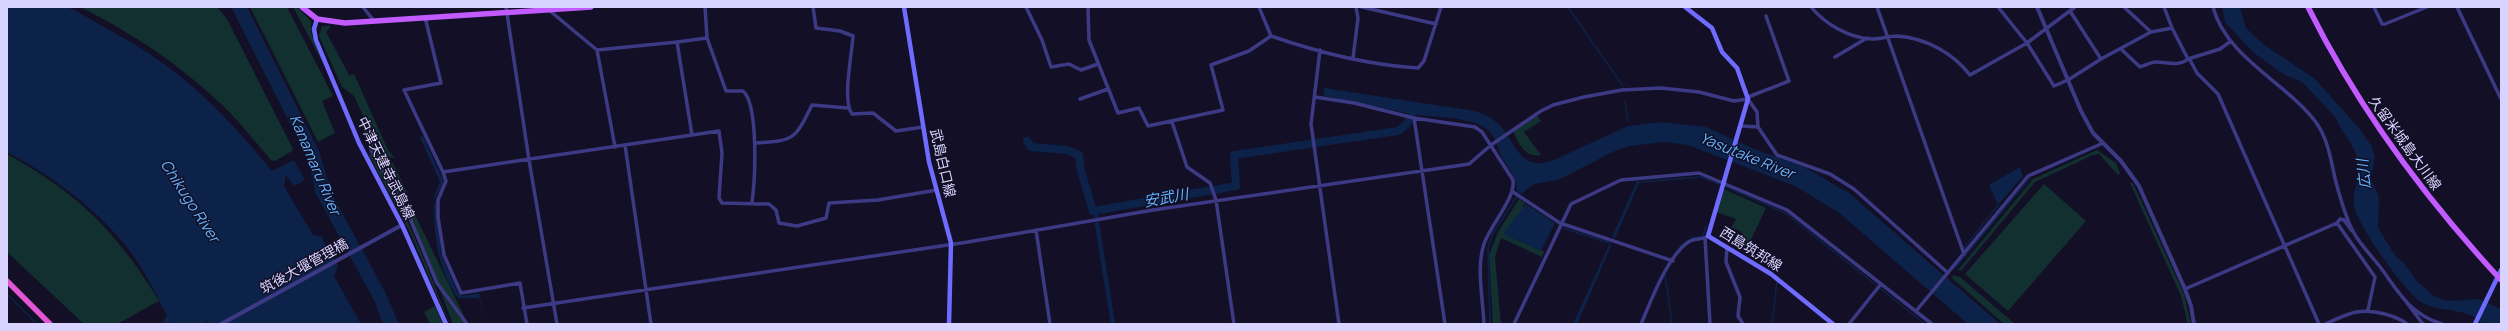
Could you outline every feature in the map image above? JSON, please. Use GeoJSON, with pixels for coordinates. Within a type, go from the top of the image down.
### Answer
{"type":"FeatureCollection","features":[{"type":"Feature","properties":{"kind":"highway"},"geometry":{"type":"LineString","coordinates":[[7,281],[50,324]]}},
{"type":"Feature","properties":{"kind":"main road"},"geometry":{"type":"LineString","coordinates":[[302,7],[317,19],[345,23],[507,10],[550,11],[591,7]]}},
{"type":"Feature","properties":{"kind":"main road","name":"武島白口線"},"geometry":{"type":"LineString","coordinates":[[904,7],[929,162],[951,243],[949,324]]}},
{"type":"Feature","properties":{"kind":"main road"},"geometry":{"type":"LineString","coordinates":[[1685,7],[1712,28],[1722,52],[1737,68],[1748,98]]}},
{"type":"Feature","properties":{"kind":"main road","name":"久留米城島大川線"},"geometry":{"type":"LineString","coordinates":[[2308,7],[2325,42],[2370,118],[2452,227],[2499,278]]}},
{"type":"Feature","properties":{"kind":"main road","name":"中津天建寺武島線"},"geometry":{"type":"LineString","coordinates":[[317,19],[314,29],[316,40],[359,143],[446,324]]}},
{"type":"Feature","properties":{"kind":"main road","name":"西島筑邦線"},"geometry":{"type":"LineString","coordinates":[[1748,98],[1742,126],[1722,182],[1706,237],[1727,247],[1771,274],[1833,324]]}},
{"type":"Feature","properties":{"kind":"main road"},"geometry":{"type":"LineString","coordinates":[[2475,324],[2494,283],[2499,278],[2501,270]]}},
{"type":"Feature","properties":{"kind":"street"},"geometry":{"type":"LineString","coordinates":[[363,7],[374,21]]}},
{"type":"Feature","properties":{"kind":"street"},"geometry":{"type":"LineString","coordinates":[[705,7],[707,38],[726,91],[743,91],[751,104],[756,161],[752,202]]}},
{"type":"Feature","properties":{"kind":"street"},"geometry":{"type":"LineString","coordinates":[[813,7],[816,28],[840,31],[853,36],[848,82],[848,108],[852,114],[872,113],[896,131],[923,127]]}},
{"type":"Feature","properties":{"kind":"street"},"geometry":{"type":"LineString","coordinates":[[1026,7],[1042,40],[1051,67],[1069,64],[1081,70],[1098,64]]}},
{"type":"Feature","properties":{"kind":"street"},"geometry":{"type":"LineString","coordinates":[[1088,7],[1089,40],[1118,113],[1139,108],[1148,126],[1223,110],[1211,65],[1248,51],[1271,36],[1353,58],[1418,68],[1424,61],[1441,7]]}},
{"type":"Feature","properties":{"kind":"street"},"geometry":{"type":"LineString","coordinates":[[1259,7],[1271,36]]}},
{"type":"Feature","properties":{"kind":"street"},"geometry":{"type":"LineString","coordinates":[[1353,58],[1358,18],[1356,7]]}},
{"type":"Feature","properties":{"kind":"street"},"geometry":{"type":"LineString","coordinates":[[1362,7],[1436,24]]}},
{"type":"Feature","properties":{"kind":"street"},"geometry":{"type":"LineString","coordinates":[[1811,7],[1822,20],[1836,28],[1866,38],[1897,36],[1938,47],[1960,62],[1970,75],[2026,43],[2046,30],[2075,7]]}},
{"type":"Feature","properties":{"kind":"street"},"geometry":{"type":"LineString","coordinates":[[1877,7],[1964,254]]}},
{"type":"Feature","properties":{"kind":"street"},"geometry":{"type":"LineString","coordinates":[[1998,7],[2026,43],[2054,86],[2068,80],[2101,59],[2151,32],[2172,28]]}},
{"type":"Feature","properties":{"kind":"street"},"geometry":{"type":"LineString","coordinates":[[2037,7],[2081,111],[2101,144],[2121,161],[2138,186],[2185,290],[2191,306],[2194,324]]}},
{"type":"Feature","properties":{"kind":"street"},"geometry":{"type":"LineString","coordinates":[[2124,7],[2151,32]]}},
{"type":"Feature","properties":{"kind":"street"},"geometry":{"type":"LineString","coordinates":[[2164,7],[2172,28],[2197,73],[2218,94],[2319,324]]}},
{"type":"Feature","properties":{"kind":"street"},"geometry":{"type":"LineString","coordinates":[[2213,7],[2220,25],[2231,41],[2297,102],[2321,132],[2329,151],[2338,192],[2354,233]]}},
{"type":"Feature","properties":{"kind":"street"},"geometry":{"type":"LineString","coordinates":[[2374,7],[2382,24],[2385,24],[2427,7]]}},
{"type":"Feature","properties":{"kind":"street"},"geometry":{"type":"LineString","coordinates":[[2457,7],[2501,99]]}},
{"type":"Feature","properties":{"kind":"street"},"geometry":{"type":"LineString","coordinates":[[507,10],[529,160],[557,324]]}},
{"type":"Feature","properties":{"kind":"street"},"geometry":{"type":"LineString","coordinates":[[550,11],[597,50],[615,147]]}},
{"type":"Feature","properties":{"kind":"street"},"geometry":{"type":"LineString","coordinates":[[2070,11],[2101,59]]}},
{"type":"Feature","properties":{"kind":"street"},"geometry":{"type":"LineString","coordinates":[[524,308],[1036,230],[1215,199],[1421,172],[1469,164],[1492,144],[1552,105],[1622,90],[1672,88],[1734,101],[1748,98],[1790,81],[1766,16]]}},
{"type":"Feature","properties":{"kind":"street"},"geometry":{"type":"LineString","coordinates":[[424,17],[441,83],[404,90],[446,181],[438,200],[444,255],[461,293],[520,283],[527,324]]}},
{"type":"Feature","properties":{"kind":"street"},"geometry":{"type":"LineString","coordinates":[[597,50],[707,38]]}},
{"type":"Feature","properties":{"kind":"street"},"geometry":{"type":"LineString","coordinates":[[1835,57],[1866,38]]}},
{"type":"Feature","properties":{"kind":"street"},"geometry":{"type":"LineString","coordinates":[[2121,48],[2140,67],[2156,62],[2166,65],[2185,62],[2189,59],[2220,49],[2231,41]]}},
{"type":"Feature","properties":{"kind":"street"},"geometry":{"type":"LineString","coordinates":[[676,42],[692,135]]}},
{"type":"Feature","properties":{"kind":"street"},"geometry":{"type":"LineString","coordinates":[[1320,50],[1311,124],[1339,324]]}},
{"type":"Feature","properties":{"kind":"street"},"geometry":{"type":"LineString","coordinates":[[1080,99],[1108,89]]}},
{"type":"Feature","properties":{"kind":"street"},"geometry":{"type":"LineString","coordinates":[[1315,97],[1354,103],[1414,118],[1475,127],[1482,132],[1492,144],[1513,180],[1513,192],[1492,225],[1484,243],[1481,256],[1484,324]]}},
{"type":"Feature","properties":{"kind":"street"},"geometry":{"type":"LineString","coordinates":[[1748,98],[1757,112],[1758,127],[1777,154],[1830,174],[1854,189],[1947,274]]}},
{"type":"Feature","properties":{"kind":"street"},"geometry":{"type":"LineString","coordinates":[[755,143],[793,137],[799,132],[812,105],[848,108]]}},
{"type":"Feature","properties":{"kind":"street"},"geometry":{"type":"LineString","coordinates":[[1414,118],[1445,324]]}},
{"type":"Feature","properties":{"kind":"street"},"geometry":{"type":"LineString","coordinates":[[1172,122],[1187,167],[1210,183],[1215,199],[1234,324]]}},
{"type":"Feature","properties":{"kind":"street"},"geometry":{"type":"LineString","coordinates":[[1742,126],[1758,127]]}},
{"type":"Feature","properties":{"kind":"street"},"geometry":{"type":"LineString","coordinates":[[443,172],[719,131],[722,153],[719,198],[722,203],[752,202],[769,204],[776,210],[779,223],[797,226],[826,218],[829,202],[878,200],[937,190]]}},
{"type":"Feature","properties":{"kind":"street"},"geometry":{"type":"LineString","coordinates":[[1916,311],[2028,176],[2101,144]]}},
{"type":"Feature","properties":{"kind":"street"},"geometry":{"type":"LineString","coordinates":[[625,145],[652,324]]}},
{"type":"Feature","properties":{"kind":"street"},"geometry":{"type":"LineString","coordinates":[[371,150],[409,216],[437,283],[466,324]]}},
{"type":"Feature","properties":{"kind":"street"},"geometry":{"type":"LineString","coordinates":[[1514,324],[1560,223],[1571,204],[1621,180],[1699,173],[1787,210],[1932,324]]}},
{"type":"Feature","properties":{"kind":"street"},"geometry":{"type":"LineString","coordinates":[[1513,192],[1560,223],[1673,261]]}},
{"type":"Feature","properties":{"kind":"street"},"geometry":{"type":"LineString","coordinates":[[2185,290],[2337,223],[2340,219],[2344,220],[2407,303],[2412,313],[2423,324]]}},
{"type":"Feature","properties":{"kind":"street"},"geometry":{"type":"LineString","coordinates":[[2337,223],[2375,277],[2368,310]]}},
{"type":"Feature","properties":{"kind":"street","name":"筑後大堰管理橋"},"geometry":{"type":"LineString","coordinates":[[221,324],[400,226]]}},
{"type":"Feature","properties":{"kind":"street"},"geometry":{"type":"LineString","coordinates":[[1036,230],[1050,324]]}},
{"type":"Feature","properties":{"kind":"street"},"geometry":{"type":"LineString","coordinates":[[1641,324],[1662,275],[1691,241],[1706,237],[1710,324]]}},
{"type":"Feature","properties":{"kind":"street"},"geometry":{"type":"LineString","coordinates":[[1727,247],[1726,262],[1740,297],[1738,316],[1743,324]]}},
{"type":"Feature","properties":{"kind":"street"},"geometry":{"type":"LineString","coordinates":[[1849,324],[1881,284]]}},
{"type":"Feature","properties":{"kind":"street"},"geometry":{"type":"LineString","coordinates":[[2407,303],[2424,318],[2442,324]]}},
{"type":"Feature","properties":{"kind":"street"},"geometry":{"type":"LineString","coordinates":[[2325,324],[2356,311],[2368,310],[2392,316],[2407,324]]}},
{"type":"Feature","properties":{"kind":"green space"},"geometry":{"type":"Polygon","coordinates":[[[80,7],[217,7],[227,19],[293,149],[292,151],[275,161],[271,160],[229,112],[190,76],[137,39],[80,7]]]}},
{"type":"Feature","properties":{"kind":"green space"},"geometry":{"type":"Polygon","coordinates":[[[250,7],[287,7],[333,96],[322,101],[335,133],[318,142],[250,7]]]}},
{"type":"Feature","properties":{"kind":"green space"},"geometry":{"type":"Polygon","coordinates":[[[293,7],[297,7],[311,21],[311,33],[325,67],[293,7]]]}},
{"type":"Feature","properties":{"kind":"green space"},"geometry":{"type":"Polygon","coordinates":[[[322,26],[331,26],[326,32],[349,75],[354,74],[388,150],[395,158],[389,157],[370,131],[354,96],[342,87],[319,36],[322,26]]]}},
{"type":"Feature","properties":{"kind":"green space"},"geometry":{"type":"Polygon","coordinates":[[[1537,115],[1541,121],[1524,132],[1541,155],[1535,156],[1523,149],[1513,131],[1537,115]]]}},
{"type":"Feature","properties":{"kind":"green space"},"geometry":{"type":"Polygon","coordinates":[[[359,118],[387,160],[393,163],[407,192],[405,194],[466,320],[439,284],[410,215],[370,146],[359,118]]]}},
{"type":"Feature","properties":{"kind":"green space"},"geometry":{"type":"Polygon","coordinates":[[[2097,150],[2116,163],[2120,173],[2118,175],[2099,154],[2093,155],[2035,182],[1961,271],[1958,270],[2033,179],[2097,150]]]}},
{"type":"Feature","properties":{"kind":"green space"},"geometry":{"type":"Polygon","coordinates":[[[7,154],[55,184],[94,216],[128,254],[159,301],[117,324],[84,324],[7,252],[7,154]]]}},
{"type":"Feature","properties":{"kind":"green space"},"geometry":{"type":"Polygon","coordinates":[[[371,154],[405,217],[432,279],[449,324],[410,232],[369,155],[371,154]]]}},
{"type":"Feature","properties":{"kind":"green space"},"geometry":{"type":"Polygon","coordinates":[[[2130,183],[2133,183],[2184,294],[2191,324],[2188,324],[2181,296],[2130,183]]]}},
{"type":"Feature","properties":{"kind":"green space"},"geometry":{"type":"Polygon","coordinates":[[[2044,184],[2086,221],[2008,311],[1965,274],[2044,184]]]}},
{"type":"Feature","properties":{"kind":"green space"},"geometry":{"type":"Polygon","coordinates":[[[1724,189],[1766,208],[1745,252],[1743,251],[1744,236],[1740,231],[1731,228],[1736,219],[1716,212],[1724,189]]]}},
{"type":"Feature","properties":{"kind":"green space"},"geometry":{"type":"Polygon","coordinates":[[[1519,199],[1526,204],[1523,205],[1541,251],[1544,250],[1542,257],[1501,238],[1495,257],[1501,324],[1493,324],[1489,255],[1498,232],[1519,199]]]}},
{"type":"Feature","properties":{"kind":"green space"},"geometry":{"type":"Polygon","coordinates":[[[1953,275],[1960,277],[2015,324],[2004,324],[1952,278],[1953,275]]]}},
{"type":"Feature","properties":{"kind":"green space"},"geometry":{"type":"Polygon","coordinates":[[[440,290],[465,324],[453,324],[440,290]]]}},
{"type":"Feature","properties":{"kind":"green space"},"geometry":{"type":"Polygon","coordinates":[[[435,306],[443,324],[430,324],[424,312],[435,306]]]}},
{"type":"Feature","properties":{"kind":"water","name":"Chikugo River"},"geometry":{"type":"Polygon","coordinates":[[[7,7],[67,7],[74,10],[148,53],[185,80],[224,117],[272,171],[294,160],[305,180],[294,186],[286,175],[284,186],[313,235],[321,236],[338,266],[334,276],[361,324],[208,324],[204,317],[206,324],[172,324],[170,320],[170,324],[162,324],[167,315],[151,284],[132,254],[106,223],[59,184],[42,172],[7,152],[7,7]]]}},
{"type":"Feature","properties":{"kind":"water","name":"Kanamaru River"},"geometry":{"type":"Polygon","coordinates":[[[231,7],[247,7],[319,151],[332,194],[385,292],[399,324],[383,324],[375,302],[316,194],[307,157],[231,7]]]}},
{"type":"Feature","properties":{"kind":"water","name":"広川"},"geometry":{"type":"Polygon","coordinates":[[[2222,7],[2240,7],[2246,28],[2263,44],[2315,79],[2358,127],[2372,147],[2375,158],[2371,178],[2379,198],[2378,228],[2396,257],[2404,263],[2417,281],[2434,296],[2448,301],[2479,299],[2501,309],[2501,324],[2483,324],[2477,318],[2461,312],[2428,306],[2413,295],[2404,285],[2382,257],[2357,215],[2354,206],[2354,195],[2359,167],[2358,161],[2354,149],[2336,118],[2302,82],[2283,74],[2254,53],[2225,22],[2222,7]]]}},
{"type":"Feature","properties":{"kind":"water","name":"Yasutake River"},"geometry":{"type":"Polygon","coordinates":[[[1324,88],[1475,111],[1494,120],[1503,129],[1522,156],[1528,161],[1535,163],[1544,163],[1554,160],[1628,126],[1662,122],[1706,127],[1754,149],[1804,167],[1849,193],[2000,324],[1968,324],[1838,212],[1795,186],[1688,145],[1664,142],[1630,146],[1617,150],[1558,180],[1534,184],[1521,194],[1517,192],[1517,187],[1511,171],[1501,155],[1492,135],[1485,128],[1477,124],[1457,119],[1414,115],[1324,96],[1324,88]]]}},
{"type":"Feature","properties":{"kind":"water"},"geometry":{"type":"Polygon","coordinates":[[[423,136],[444,182],[433,199],[440,182],[420,137],[423,136]]]}},
{"type":"Feature","properties":{"kind":"water"},"geometry":{"type":"Polygon","coordinates":[[[2020,167],[2023,176],[1998,205],[1989,185],[2020,167]]]}},
{"type":"Feature","properties":{"kind":"water"},"geometry":{"type":"Polygon","coordinates":[[[1637,181],[1640,181],[1615,238],[1612,237],[1637,181]]]}},
{"type":"Feature","properties":{"kind":"water"},"geometry":{"type":"Polygon","coordinates":[[[437,203],[441,254],[458,293],[462,296],[479,293],[485,324],[479,298],[458,298],[451,288],[446,276],[438,253],[436,241],[434,204],[437,203]]]}},
{"type":"Feature","properties":{"kind":"water"},"geometry":{"type":"Polygon","coordinates":[[[1526,204],[1555,223],[1541,251],[1505,235],[1504,232],[1526,204]]]}},
{"type":"Feature","properties":{"kind":"water"},"geometry":{"type":"Polygon","coordinates":[[[1610,243],[1612,244],[1577,324],[1573,324],[1610,243]]]}},
{"type":"Feature","properties":{"kind":"waterway"},"geometry":{"type":"LineString","coordinates":[[1568,7],[1623,86]]}},
{"type":"Feature","properties":{"kind":"waterway"},"geometry":{"type":"LineString","coordinates":[[1625,101],[1628,121]]}},
{"type":"Feature","properties":{"kind":"waterway","name":"安武川"},"geometry":{"type":"LineString","coordinates":[[1027,141],[1031,147],[1067,150],[1079,155],[1081,171],[1093,211],[1236,186],[1234,155],[1398,131],[1407,124],[1415,107],[1419,107]]}},
{"type":"Feature","properties":{"kind":"waterway"},"geometry":{"type":"LineString","coordinates":[[1640,182],[1701,177],[1719,184]]}},
{"type":"Feature","properties":{"kind":"waterway"},"geometry":{"type":"LineString","coordinates":[[1955,268],[2030,178]]}},
{"type":"Feature","properties":{"kind":"waterway"},"geometry":{"type":"LineString","coordinates":[[1726,187],[1785,213],[1876,285]]}},
{"type":"Feature","properties":{"kind":"waterway"},"geometry":{"type":"LineString","coordinates":[[1490,324],[1488,247],[1493,233],[1517,196]]}},
{"type":"Feature","properties":{"kind":"waterway"},"geometry":{"type":"LineString","coordinates":[[1964,248],[1998,205]]}},
{"type":"Feature","properties":{"kind":"waterway","name":"安武川"},"geometry":{"type":"LineString","coordinates":[[1095,211],[1096,217]]}},
{"type":"Feature","properties":{"kind":"waterway"},"geometry":{"type":"LineString","coordinates":[[1097,224],[1113,324]]}},
{"type":"Feature","properties":{"kind":"waterway"},"geometry":{"type":"LineString","coordinates":[[1691,238],[1703,236],[1706,226]]}},
{"type":"Feature","properties":{"kind":"waterway"},"geometry":{"type":"LineString","coordinates":[[1563,228],[1609,243]]}},
{"type":"Feature","properties":{"kind":"waterway"},"geometry":{"type":"LineString","coordinates":[[1680,247],[1688,240]]}},
{"type":"Feature","properties":{"kind":"waterway"},"geometry":{"type":"LineString","coordinates":[[1665,274],[1672,324]]}},
{"type":"Feature","properties":{"kind":"waterway"},"geometry":{"type":"LineString","coordinates":[[1772,324],[1777,281]]}},
{"type":"Feature","properties":{"kind":"waterway"},"geometry":{"type":"LineString","coordinates":[[1880,288],[1925,324]]}},
{"type":"Feature","properties":{"kind":"waterway"},"geometry":{"type":"LineString","coordinates":[[7,294],[37,324]]}}]}
